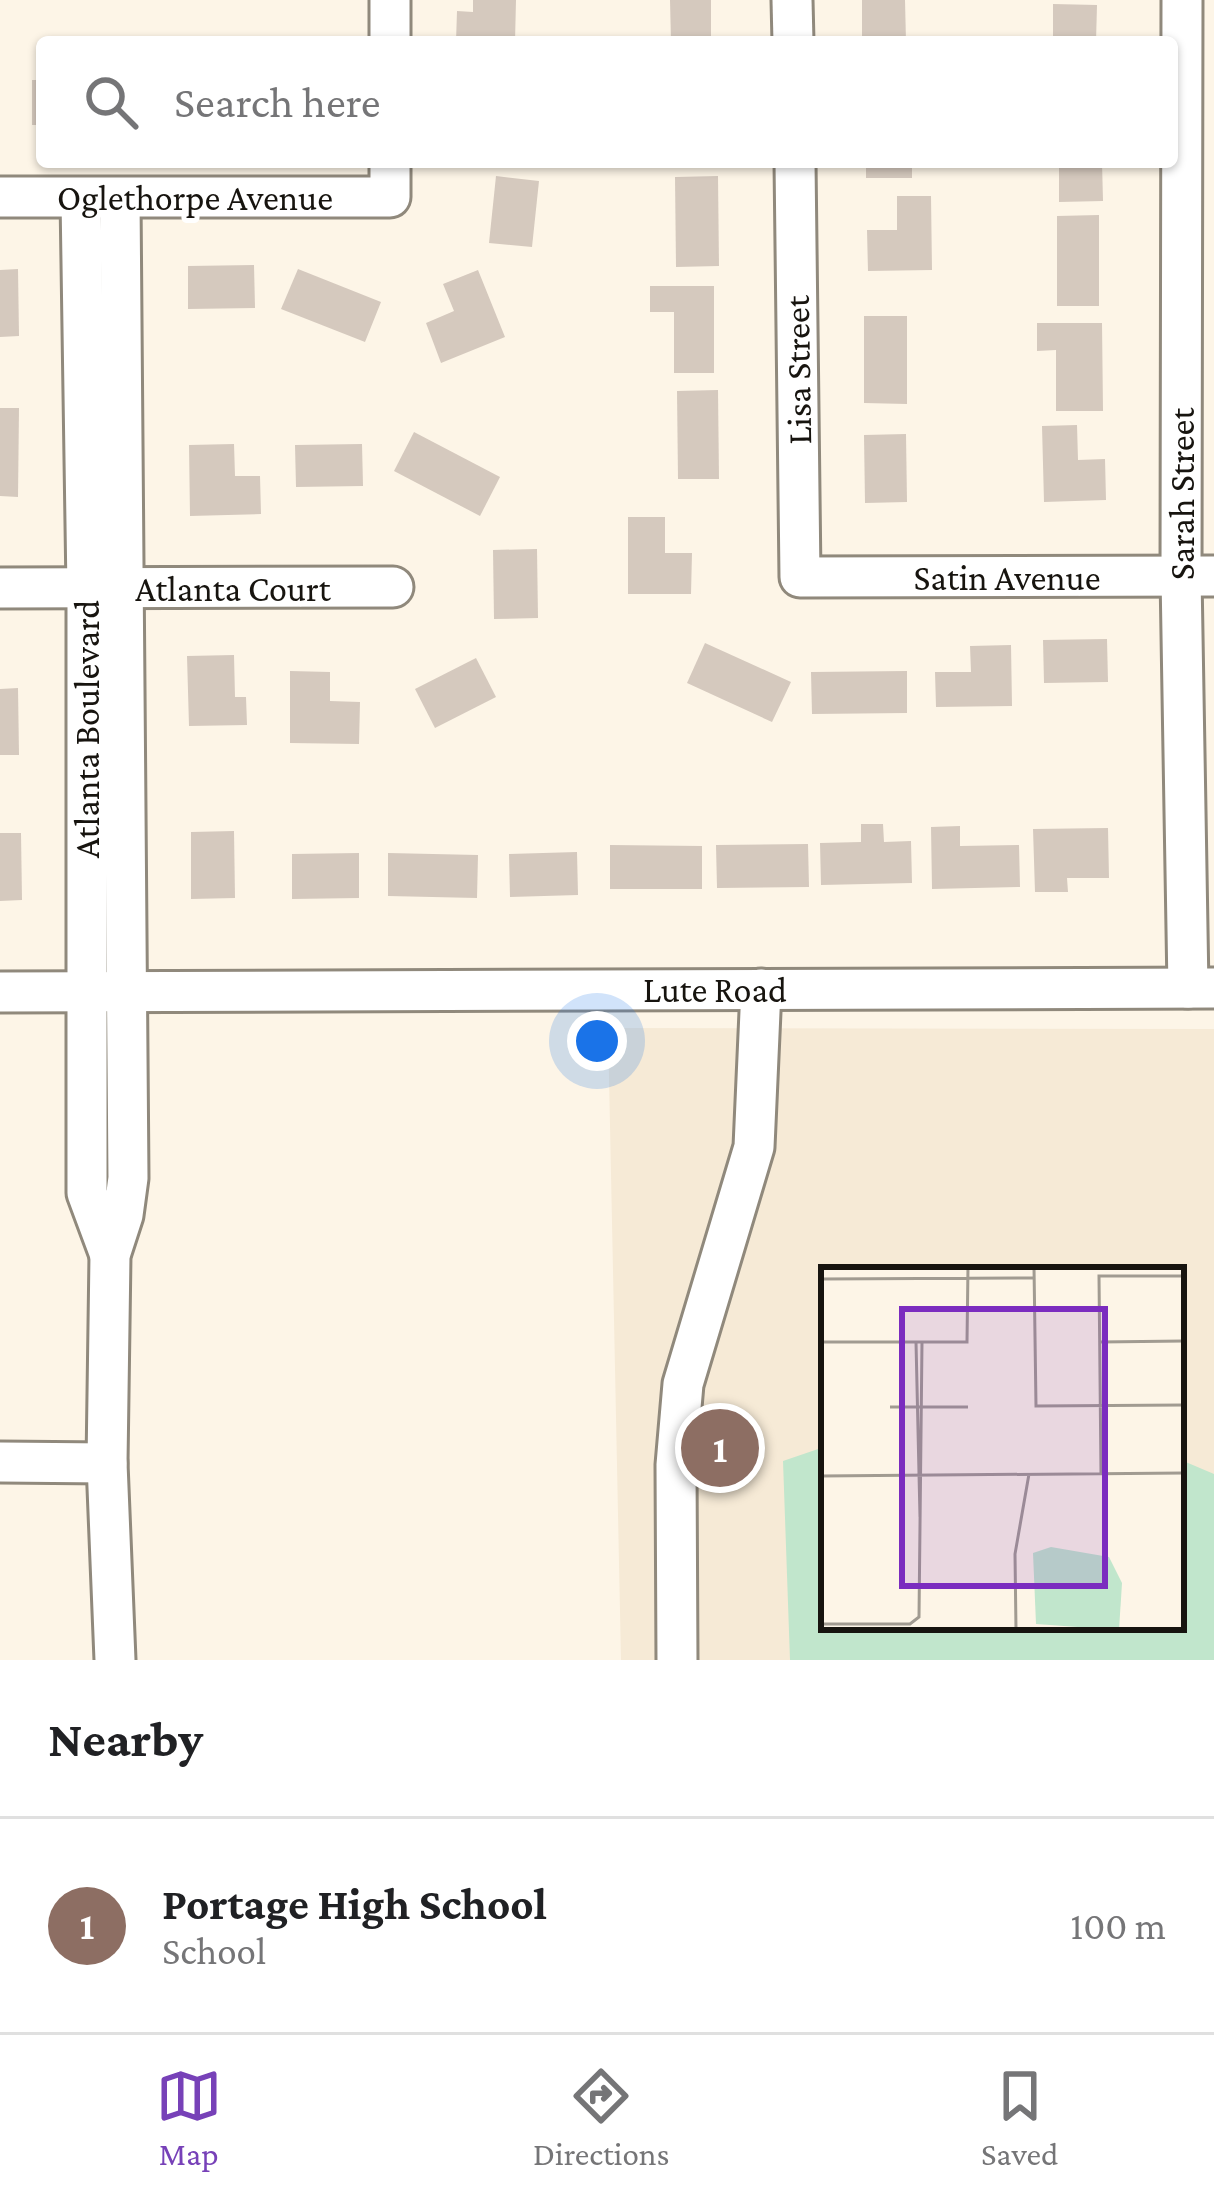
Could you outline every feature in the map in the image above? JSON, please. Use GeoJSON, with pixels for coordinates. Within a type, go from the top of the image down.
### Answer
{"type":"FeatureCollection","features":[{"type":"Feature","properties":{"kind":"street"},"geometry":{"type":"LineString","coordinates":[[390,36],[391,0]]}},
{"type":"Feature","properties":{"kind":"street"},"geometry":{"type":"LineString","coordinates":[[792,0],[793,36]]}},
{"type":"Feature","properties":{"kind":"street","name":"Sarah Street"},"geometry":{"type":"LineString","coordinates":[[1182,0],[1198,194],[1201,988]]}},
{"type":"Feature","properties":{"kind":"street","name":"Lisa Street"},"geometry":{"type":"LineString","coordinates":[[794,168],[800,578]]}},
{"type":"Feature","properties":{"kind":"street","name":"Oglethorpe Avenue"},"geometry":{"type":"LineString","coordinates":[[0,197],[120,198],[390,180]]}},
{"type":"Feature","properties":{"kind":"street","name":"Atlanta Boulevard"},"geometry":{"type":"LineString","coordinates":[[81,198],[127,991],[128,1178],[110,1256],[107,1462],[115,1660]]}},
{"type":"Feature","properties":{"kind":"street","name":"Atlanta Boulevard"},"geometry":{"type":"LineString","coordinates":[[110,1256],[87,1192],[85,991],[120,198]]}},
{"type":"Feature","properties":{"kind":"street","name":"Satin Avenue"},"geometry":{"type":"LineString","coordinates":[[800,578],[1197,577]]}},
{"type":"Feature","properties":{"kind":"street","name":"Atlanta Court"},"geometry":{"type":"LineString","coordinates":[[0,587],[393,587]]}},
{"type":"Feature","properties":{"kind":"street","name":"Lute Road"},"geometry":{"type":"LineString","coordinates":[[0,992],[1201,988]]}},
{"type":"Feature","properties":{"kind":"street"},"geometry":{"type":"LineString","coordinates":[[677,1660],[676,1465],[683,1384],[754,1147],[761,989]]}},
{"type":"Feature","properties":{"kind":"street"},"geometry":{"type":"LineString","coordinates":[[0,1462],[107,1462]]}},
{"type":"Feature","properties":{"kind":"shaded area"},"geometry":{"type":"Polygon","coordinates":[[[608,1028],[1214,1029],[1214,1660],[621,1660],[608,1028]]]}},
{"type":"Feature","properties":{"kind":"green space"},"geometry":{"type":"Polygon","coordinates":[[[821,1448],[821,1630],[1184,1630],[1184,1461],[1214,1474],[1214,1660],[790,1660],[783,1461],[821,1448]]]}},
{"type":"Feature","properties":{"kind":"building"},"geometry":{"type":"Polygon","coordinates":[[[473,0],[516,0],[515,36],[456,36],[457,11],[473,12],[473,0]]]}},
{"type":"Feature","properties":{"kind":"building"},"geometry":{"type":"Polygon","coordinates":[[[670,0],[711,0],[711,36],[671,36],[670,0]]]}},
{"type":"Feature","properties":{"kind":"building"},"geometry":{"type":"Polygon","coordinates":[[[862,0],[905,0],[906,36],[862,36],[862,0]]]}},
{"type":"Feature","properties":{"kind":"building"},"geometry":{"type":"Polygon","coordinates":[[[1053,4],[1097,5],[1096,36],[1053,36],[1053,4]]]}},
{"type":"Feature","properties":{"kind":"building"},"geometry":{"type":"Polygon","coordinates":[[[32,80],[36,80],[36,125],[32,125],[32,80]]]}},
{"type":"Feature","properties":{"kind":"building"},"geometry":{"type":"Polygon","coordinates":[[[866,168],[912,168],[912,178],[866,178],[866,168]]]}},
{"type":"Feature","properties":{"kind":"building"},"geometry":{"type":"Polygon","coordinates":[[[1059,168],[1102,168],[1103,201],[1059,202],[1059,168]]]}},
{"type":"Feature","properties":{"kind":"building"},"geometry":{"type":"Polygon","coordinates":[[[496,176],[539,181],[532,247],[489,243],[496,176]]]}},
{"type":"Feature","properties":{"kind":"building"},"geometry":{"type":"Polygon","coordinates":[[[718,176],[719,266],[676,267],[675,177],[718,176]]]}},
{"type":"Feature","properties":{"kind":"building"},"geometry":{"type":"Polygon","coordinates":[[[897,196],[931,196],[932,270],[868,271],[867,230],[897,230],[897,196]]]}},
{"type":"Feature","properties":{"kind":"building"},"geometry":{"type":"Polygon","coordinates":[[[1099,215],[1099,306],[1057,306],[1057,216],[1099,215]]]}},
{"type":"Feature","properties":{"kind":"building"},"geometry":{"type":"Polygon","coordinates":[[[254,265],[255,308],[188,309],[188,266],[254,265]]]}},
{"type":"Feature","properties":{"kind":"building"},"geometry":{"type":"Polygon","coordinates":[[[18,269],[19,336],[0,337],[0,270],[18,269]]]}},
{"type":"Feature","properties":{"kind":"building"},"geometry":{"type":"Polygon","coordinates":[[[298,269],[381,302],[365,342],[281,309],[298,269]]]}},
{"type":"Feature","properties":{"kind":"building"},"geometry":{"type":"Polygon","coordinates":[[[478,270],[505,337],[441,363],[426,323],[454,311],[443,284],[478,270]]]}},
{"type":"Feature","properties":{"kind":"building"},"geometry":{"type":"Polygon","coordinates":[[[650,286],[714,286],[714,373],[674,373],[674,312],[650,312],[650,286]]]}},
{"type":"Feature","properties":{"kind":"building"},"geometry":{"type":"Polygon","coordinates":[[[864,316],[907,316],[907,404],[864,403],[864,316]]]}},
{"type":"Feature","properties":{"kind":"building"},"geometry":{"type":"Polygon","coordinates":[[[1037,323],[1102,323],[1103,411],[1056,411],[1056,350],[1037,351],[1037,323]]]}},
{"type":"Feature","properties":{"kind":"building"},"geometry":{"type":"Polygon","coordinates":[[[718,390],[719,479],[678,479],[677,391],[718,390]]]}},
{"type":"Feature","properties":{"kind":"building"},"geometry":{"type":"Polygon","coordinates":[[[0,408],[19,408],[18,497],[0,496],[0,408]]]}},
{"type":"Feature","properties":{"kind":"building"},"geometry":{"type":"Polygon","coordinates":[[[1077,425],[1078,460],[1105,459],[1106,500],[1044,502],[1042,426],[1077,425]]]}},
{"type":"Feature","properties":{"kind":"building"},"geometry":{"type":"Polygon","coordinates":[[[414,432],[500,477],[480,516],[394,471],[414,432]]]}},
{"type":"Feature","properties":{"kind":"building"},"geometry":{"type":"Polygon","coordinates":[[[906,434],[907,502],[865,503],[864,435],[906,434]]]}},
{"type":"Feature","properties":{"kind":"building"},"geometry":{"type":"Polygon","coordinates":[[[234,444],[235,476],[260,476],[261,514],[190,516],[189,445],[234,444]]]}},
{"type":"Feature","properties":{"kind":"building"},"geometry":{"type":"Polygon","coordinates":[[[362,444],[363,486],[296,487],[295,445],[362,444]]]}},
{"type":"Feature","properties":{"kind":"building"},"geometry":{"type":"Polygon","coordinates":[[[628,517],[665,517],[665,553],[692,553],[691,594],[628,594],[628,517]]]}},
{"type":"Feature","properties":{"kind":"building"},"geometry":{"type":"Polygon","coordinates":[[[537,549],[538,618],[494,619],[493,550],[537,549]]]}},
{"type":"Feature","properties":{"kind":"building"},"geometry":{"type":"Polygon","coordinates":[[[1107,639],[1108,682],[1044,683],[1043,640],[1107,639]]]}},
{"type":"Feature","properties":{"kind":"building"},"geometry":{"type":"Polygon","coordinates":[[[705,643],[791,682],[772,722],[687,683],[705,643]]]}},
{"type":"Feature","properties":{"kind":"building"},"geometry":{"type":"Polygon","coordinates":[[[1011,645],[1012,706],[936,707],[935,672],[971,672],[970,646],[1011,645]]]}},
{"type":"Feature","properties":{"kind":"building"},"geometry":{"type":"Polygon","coordinates":[[[234,655],[235,697],[246,697],[247,725],[189,726],[187,656],[234,655]]]}},
{"type":"Feature","properties":{"kind":"building"},"geometry":{"type":"Polygon","coordinates":[[[476,658],[496,697],[435,728],[415,689],[476,658]]]}},
{"type":"Feature","properties":{"kind":"building"},"geometry":{"type":"Polygon","coordinates":[[[290,671],[330,672],[330,701],[360,702],[359,744],[290,743],[290,671]]]}},
{"type":"Feature","properties":{"kind":"building"},"geometry":{"type":"Polygon","coordinates":[[[907,671],[907,713],[812,714],[811,672],[907,671]]]}},
{"type":"Feature","properties":{"kind":"building"},"geometry":{"type":"Polygon","coordinates":[[[18,688],[19,755],[0,755],[0,689],[18,688]]]}},
{"type":"Feature","properties":{"kind":"building"},"geometry":{"type":"Polygon","coordinates":[[[861,824],[883,824],[884,842],[911,841],[912,883],[821,885],[820,843],[861,842],[861,824]]]}},
{"type":"Feature","properties":{"kind":"building"},"geometry":{"type":"Polygon","coordinates":[[[960,826],[960,846],[1019,845],[1020,887],[932,889],[931,827],[960,826]]]}},
{"type":"Feature","properties":{"kind":"building"},"geometry":{"type":"Polygon","coordinates":[[[1108,828],[1109,878],[1067,878],[1068,892],[1035,892],[1033,829],[1108,828]]]}},
{"type":"Feature","properties":{"kind":"building"},"geometry":{"type":"Polygon","coordinates":[[[234,831],[235,898],[191,899],[191,832],[234,831]]]}},
{"type":"Feature","properties":{"kind":"building"},"geometry":{"type":"Polygon","coordinates":[[[0,833],[21,833],[22,900],[0,901],[0,833]]]}},
{"type":"Feature","properties":{"kind":"building"},"geometry":{"type":"Polygon","coordinates":[[[808,844],[809,887],[717,888],[716,845],[808,844]]]}},
{"type":"Feature","properties":{"kind":"building"},"geometry":{"type":"Polygon","coordinates":[[[610,845],[702,846],[702,889],[610,889],[610,845]]]}},
{"type":"Feature","properties":{"kind":"building"},"geometry":{"type":"Polygon","coordinates":[[[577,852],[578,895],[510,897],[509,854],[577,852]]]}},
{"type":"Feature","properties":{"kind":"building"},"geometry":{"type":"Polygon","coordinates":[[[359,853],[359,898],[292,899],[292,854],[359,853]]]}},
{"type":"Feature","properties":{"kind":"building"},"geometry":{"type":"Polygon","coordinates":[[[388,853],[478,855],[477,898],[388,896],[388,853]]]}},
{"type":"Feature","properties":{"kind":"place","name":"Portage High School"},"geometry":{"type":"Point","coordinates":[720,1448]}}]}
